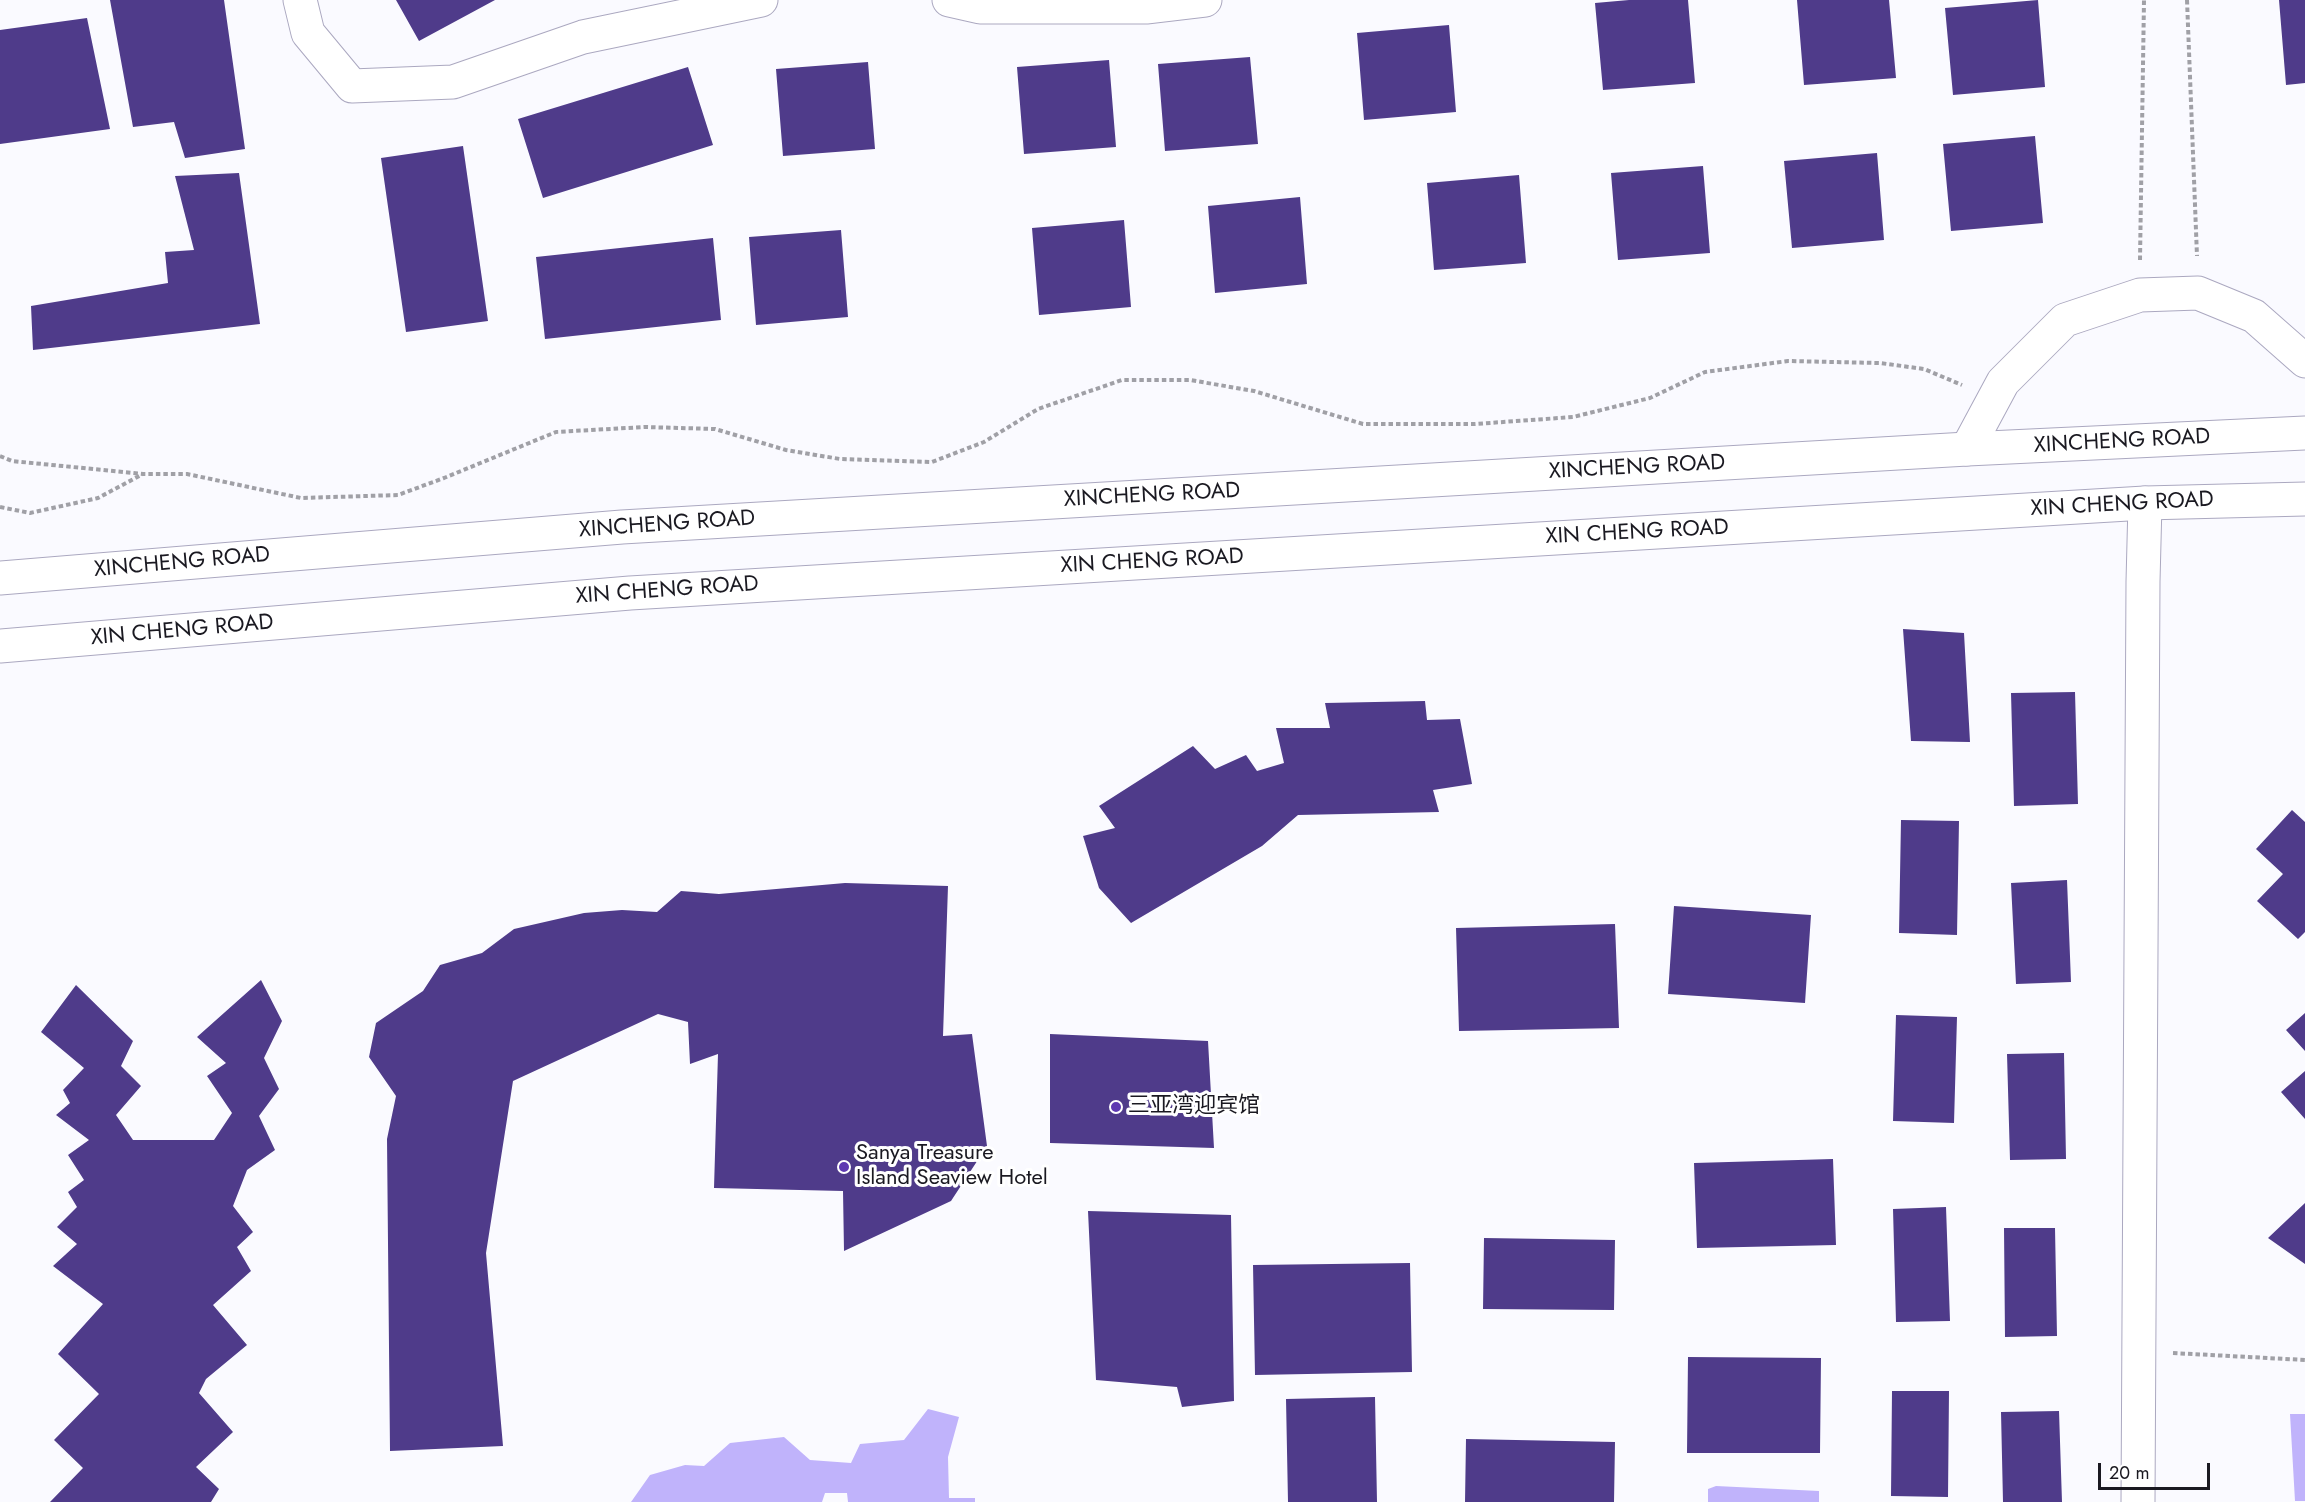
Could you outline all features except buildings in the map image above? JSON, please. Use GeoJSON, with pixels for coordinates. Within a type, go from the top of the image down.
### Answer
{"type":"FeatureCollection","features":[{"type":"Feature","properties":{"kind":"main road"},"geometry":{"type":"LineString","coordinates":[[300,0],[308,33],[352,86],[453,82],[583,37],[761,0]]}},
{"type":"Feature","properties":{"kind":"main road"},"geometry":{"type":"LineString","coordinates":[[949,0],[980,7],[1146,7],[1205,0]]}},
{"type":"Feature","properties":{"kind":"main road"},"geometry":{"type":"LineString","coordinates":[[1967,449],[2003,382],[2065,320],[2140,295],[2198,293],[2254,316],[2305,361]]}},
{"type":"Feature","properties":{"kind":"main road","name":"XINCHENG ROAD"},"geometry":{"type":"LineString","coordinates":[[0,578],[622,527],[1967,449],[2305,432]]}},
{"type":"Feature","properties":{"kind":"main road","name":"XIN CHENG ROAD"},"geometry":{"type":"LineString","coordinates":[[0,646],[630,593],[2145,503],[2305,499]]}},
{"type":"Feature","properties":{"kind":"main road"},"geometry":{"type":"LineString","coordinates":[[2138,1502],[2145,503]]}},
{"type":"Feature","properties":{"kind":"path"},"geometry":{"type":"LineString","coordinates":[[2140,295],[2144,0]]}},
{"type":"Feature","properties":{"kind":"path"},"geometry":{"type":"LineString","coordinates":[[2187,0],[2198,293]]}},
{"type":"Feature","properties":{"kind":"path"},"geometry":{"type":"LineString","coordinates":[[0,456],[12,461],[143,474],[187,474],[301,498],[399,495],[556,432],[645,427],[715,429],[786,450],[840,459],[932,462],[984,442],[1038,409],[1122,380],[1190,380],[1254,391],[1363,424],[1475,424],[1573,417],[1650,398],[1705,372],[1788,361],[1880,363],[1924,369],[1994,398]]}},
{"type":"Feature","properties":{"kind":"path"},"geometry":{"type":"LineString","coordinates":[[0,507],[30,513],[98,498],[143,474]]}},
{"type":"Feature","properties":{"kind":"path"},"geometry":{"type":"LineString","coordinates":[[2139,1352],[2305,1360]]}},
{"type":"Feature","properties":{"kind":"shaded area"},"geometry":{"type":"Polygon","coordinates":[[[928,1409],[959,1417],[948,1457],[949,1498],[975,1498],[975,1502],[848,1502],[847,1493],[825,1493],[822,1502],[631,1502],[650,1475],[685,1465],[704,1466],[730,1443],[784,1437],[810,1460],[851,1463],[860,1444],[904,1440],[928,1409]]]}},
{"type":"Feature","properties":{"kind":"shaded area"},"geometry":{"type":"Polygon","coordinates":[[[2290,1414],[2305,1414],[2305,1501],[2295,1501],[2290,1414]]]}},
{"type":"Feature","properties":{"kind":"shaded area"},"geometry":{"type":"Polygon","coordinates":[[[1716,1486],[1819,1491],[1819,1502],[1708,1502],[1708,1489],[1716,1486]]]}},
{"type":"Feature","properties":{"kind":"place","name":"三亚湾迎宾馆"},"geometry":{"type":"Point","coordinates":[1116,1107]}},
{"type":"Feature","properties":{"kind":"place","name":"Sanya Treasure Island Seaview Hotel"},"geometry":{"type":"Point","coordinates":[844,1167]}}]}
